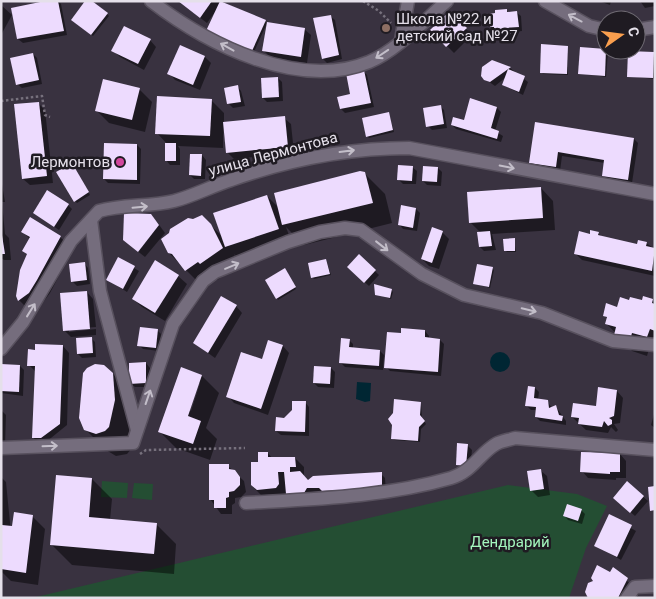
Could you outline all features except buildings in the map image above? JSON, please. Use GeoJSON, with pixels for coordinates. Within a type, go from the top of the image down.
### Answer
{"type":"FeatureCollection","features":[{"type":"Feature","properties":{"kind":"street"},"geometry":{"type":"LineString","coordinates":[[151,1],[167,13],[238,53],[271,64],[300,69],[349,68],[370,61],[447,1]]}},
{"type":"Feature","properties":{"kind":"street"},"geometry":{"type":"LineString","coordinates":[[402,37],[408,1]]}},
{"type":"Feature","properties":{"kind":"street"},"geometry":{"type":"LineString","coordinates":[[545,1],[589,26],[596,28]]}},
{"type":"Feature","properties":{"kind":"street","name":"улица Лермонтова"},"geometry":{"type":"LineString","coordinates":[[1,349],[23,322],[71,241],[99,211],[107,208],[148,206],[175,200],[232,179],[333,153],[372,148],[409,148],[655,194]]}},
{"type":"Feature","properties":{"kind":"street"},"geometry":{"type":"LineString","coordinates":[[91,220],[100,291],[137,430]]}},
{"type":"Feature","properties":{"kind":"street"},"geometry":{"type":"LineString","coordinates":[[1,448],[133,443],[173,324],[203,281],[216,272],[279,245],[320,232],[345,228],[360,230],[422,274],[464,295],[542,313],[613,340],[655,346]]}},
{"type":"Feature","properties":{"kind":"street"},"geometry":{"type":"LineString","coordinates":[[246,503],[338,497],[392,491],[452,478],[468,471],[496,444],[515,438],[655,450]]}},
{"type":"Feature","properties":{"kind":"street"},"geometry":{"type":"LineString","coordinates":[[626,598],[635,587],[655,586]]}},
{"type":"Feature","properties":{"kind":"path"},"geometry":{"type":"LineString","coordinates":[[363,1],[380,11],[402,37]]}},
{"type":"Feature","properties":{"kind":"path"},"geometry":{"type":"LineString","coordinates":[[1,100],[42,96],[45,115],[50,117]]}},
{"type":"Feature","properties":{"kind":"path"},"geometry":{"type":"LineString","coordinates":[[43,101],[48,100]]}},
{"type":"Feature","properties":{"kind":"path"},"geometry":{"type":"LineString","coordinates":[[146,450],[245,448]]}},
{"type":"Feature","properties":{"kind":"green space"},"geometry":{"type":"Polygon","coordinates":[[[102,481],[128,483],[127,498],[101,497],[102,481]]]}},
{"type":"Feature","properties":{"kind":"green space"},"geometry":{"type":"Polygon","coordinates":[[[134,483],[153,484],[152,500],[132,498],[134,483]]]}},
{"type":"Feature","properties":{"kind":"green space","name":"Дендрарий"},"geometry":{"type":"Polygon","coordinates":[[[508,485],[577,494],[607,506],[586,548],[569,598],[32,598],[508,485]]]}},
{"type":"Feature","properties":{"kind":"water"},"geometry":{"type":"Polygon","coordinates":[[[500,352],[507,355],[510,362],[507,369],[500,372],[493,369],[490,362],[493,355],[500,352]]]}},
{"type":"Feature","properties":{"kind":"water"},"geometry":{"type":"Polygon","coordinates":[[[357,382],[371,383],[370,401],[365,402],[356,399],[357,382]]]}},
{"type":"Feature","properties":{"kind":"place","name":"Школа №22 и детский сад №27"},"geometry":{"type":"Point","coordinates":[386,28]}},
{"type":"Feature","properties":{"kind":"place","name":"Лермонтов"},"geometry":{"type":"Point","coordinates":[120,162]}}]}
